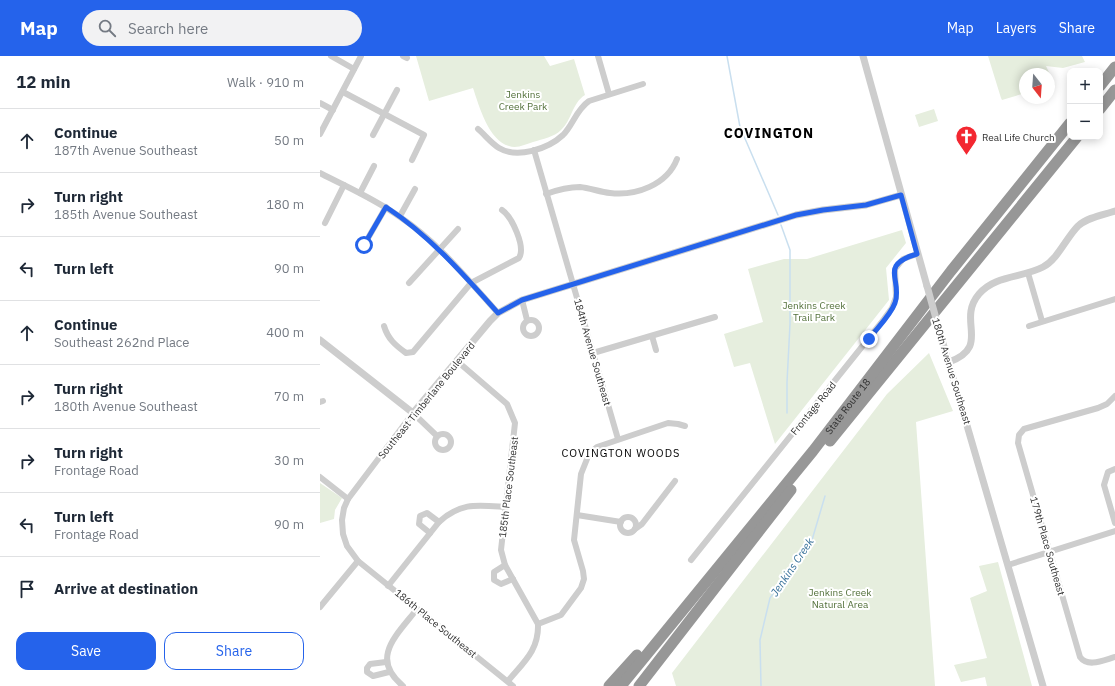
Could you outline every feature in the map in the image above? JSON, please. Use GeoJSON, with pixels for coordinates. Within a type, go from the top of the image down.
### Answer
{"type":"FeatureCollection","features":[{"type":"Feature","properties":{"kind":"highway"},"geometry":{"type":"LineString","coordinates":[[1103,82],[1115,67]]}},
{"type":"Feature","properties":{"kind":"highway"},"geometry":{"type":"LineString","coordinates":[[1103,105],[1115,90]]}},
{"type":"Feature","properties":{"kind":"highway","name":"State Route 18"},"geometry":{"type":"LineString","coordinates":[[815,454],[951,271],[1067,127]]}},
{"type":"Feature","properties":{"kind":"highway","name":"State Route 18"},"geometry":{"type":"LineString","coordinates":[[622,686],[726,557],[796,477],[1075,140]]}},
{"type":"Feature","properties":{"kind":"highway","name":"State Route 18"},"geometry":{"type":"LineString","coordinates":[[640,686],[796,477]]}},
{"type":"Feature","properties":{"kind":"highway"},"geometry":{"type":"LineString","coordinates":[[609,686],[726,557]]}},
{"type":"Feature","properties":{"kind":"street"},"geometry":{"type":"LineString","coordinates":[[331,56],[354,69]]}},
{"type":"Feature","properties":{"kind":"street"},"geometry":{"type":"LineString","coordinates":[[320,134],[361,56]]}},
{"type":"Feature","properties":{"kind":"street"},"geometry":{"type":"LineString","coordinates":[[598,56],[609,94]]}},
{"type":"Feature","properties":{"kind":"street","name":"180th Avenue Southeast"},"geometry":{"type":"LineString","coordinates":[[864,56],[926,286],[1043,686]]}},
{"type":"Feature","properties":{"kind":"street"},"geometry":{"type":"LineString","coordinates":[[478,129],[492,143],[505,151],[514,152],[534,150],[551,143],[563,135],[581,107],[589,101],[643,84]]}},
{"type":"Feature","properties":{"kind":"street"},"geometry":{"type":"LineString","coordinates":[[373,135],[397,90]]}},
{"type":"Feature","properties":{"kind":"street"},"geometry":{"type":"LineString","coordinates":[[343,92],[424,135],[412,160]]}},
{"type":"Feature","properties":{"kind":"street"},"geometry":{"type":"LineString","coordinates":[[320,103],[333,110]]}},
{"type":"Feature","properties":{"kind":"street","name":"184th Avenue Southeast"},"geometry":{"type":"LineString","coordinates":[[534,150],[618,439]]}},
{"type":"Feature","properties":{"kind":"street"},"geometry":{"type":"LineString","coordinates":[[546,194],[560,189],[574,188],[611,194],[638,190],[648,187],[666,177],[671,172],[677,159]]}},
{"type":"Feature","properties":{"kind":"street"},"geometry":{"type":"LineString","coordinates":[[360,193],[374,166]]}},
{"type":"Feature","properties":{"kind":"street"},"geometry":{"type":"LineString","coordinates":[[320,173],[360,193],[400,216],[439,250],[498,313]]}},
{"type":"Feature","properties":{"kind":"street"},"geometry":{"type":"LineString","coordinates":[[325,222],[344,185]]}},
{"type":"Feature","properties":{"kind":"street"},"geometry":{"type":"LineString","coordinates":[[400,216],[415,190]]}},
{"type":"Feature","properties":{"kind":"street","name":"Southeast Timberlane Boulevard"},"geometry":{"type":"LineString","coordinates":[[358,561],[347,546],[343,534],[342,520],[348,499],[413,413],[480,331],[498,313],[522,300],[796,215],[866,205],[901,195]]}},
{"type":"Feature","properties":{"kind":"street"},"geometry":{"type":"LineString","coordinates":[[364,245],[386,207]]}},
{"type":"Feature","properties":{"kind":"street"},"geometry":{"type":"LineString","coordinates":[[384,326],[388,337],[394,344],[406,353],[415,351],[471,283],[517,260],[521,254],[512,221],[502,210]]}},
{"type":"Feature","properties":{"kind":"street"},"geometry":{"type":"LineString","coordinates":[[949,362],[963,356],[970,349],[972,339],[971,310],[978,296],[994,283],[1028,273],[1045,266],[1083,222],[1115,211]]}},
{"type":"Feature","properties":{"kind":"street"},"geometry":{"type":"LineString","coordinates":[[408,283],[458,230]]}},
{"type":"Feature","properties":{"kind":"street","name":"Frontage Road"},"geometry":{"type":"LineString","coordinates":[[691,560],[882,323],[892,308],[896,297],[895,269],[904,259],[917,254]]}},
{"type":"Feature","properties":{"kind":"street"},"geometry":{"type":"LineString","coordinates":[[1028,273],[1042,321]]}},
{"type":"Feature","properties":{"kind":"street"},"geometry":{"type":"LineString","coordinates":[[1029,326],[1115,299]]}},
{"type":"Feature","properties":{"kind":"street"},"geometry":{"type":"LineString","coordinates":[[522,300],[528,320]]}},
{"type":"Feature","properties":{"kind":"street"},"geometry":{"type":"LineString","coordinates":[[593,353],[715,318]]}},
{"type":"Feature","properties":{"kind":"street"},"geometry":{"type":"LineString","coordinates":[[652,336],[656,350]]}},
{"type":"Feature","properties":{"kind":"street"},"geometry":{"type":"LineString","coordinates":[[320,340],[413,413],[437,436]]}},
{"type":"Feature","properties":{"kind":"street","name":"185th Place Southeast"},"geometry":{"type":"LineString","coordinates":[[457,361],[507,404],[515,423],[501,550],[505,565],[538,624]]}},
{"type":"Feature","properties":{"kind":"street","name":"179th Place Southeast"},"geometry":{"type":"LineString","coordinates":[[1115,396],[1107,404],[1098,408],[1024,429],[1019,435],[1018,448],[1079,654],[1085,662],[1096,663],[1115,657]]}},
{"type":"Feature","properties":{"kind":"street"},"geometry":{"type":"LineString","coordinates":[[508,681],[534,648],[537,642],[538,624],[561,615],[581,588],[583,571],[574,540],[581,474],[589,454],[597,447],[618,439],[668,424],[685,426]]}},
{"type":"Feature","properties":{"kind":"street"},"geometry":{"type":"LineString","coordinates":[[1115,469],[1108,472],[1104,485],[1115,523]]}},
{"type":"Feature","properties":{"kind":"street"},"geometry":{"type":"LineString","coordinates":[[320,477],[348,499]]}},
{"type":"Feature","properties":{"kind":"street"},"geometry":{"type":"LineString","coordinates":[[621,522],[622,529],[626,532],[631,532],[642,524],[675,481]]}},
{"type":"Feature","properties":{"kind":"street"},"geometry":{"type":"LineString","coordinates":[[388,586],[439,522],[448,514],[466,506],[505,507]]}},
{"type":"Feature","properties":{"kind":"street"},"geometry":{"type":"LineString","coordinates":[[430,533],[419,524],[420,516],[428,513],[439,522]]}},
{"type":"Feature","properties":{"kind":"street"},"geometry":{"type":"LineString","coordinates":[[577,515],[621,522]]}},
{"type":"Feature","properties":{"kind":"street"},"geometry":{"type":"LineString","coordinates":[[621,522],[624,518],[632,518],[635,521],[635,529]]}},
{"type":"Feature","properties":{"kind":"street"},"geometry":{"type":"LineString","coordinates":[[1008,565],[1115,531]]}},
{"type":"Feature","properties":{"kind":"street"},"geometry":{"type":"LineString","coordinates":[[320,607],[358,561]]}},
{"type":"Feature","properties":{"kind":"street","name":"186th Place Southeast"},"geometry":{"type":"LineString","coordinates":[[358,561],[513,686]]}},
{"type":"Feature","properties":{"kind":"street"},"geometry":{"type":"LineString","coordinates":[[505,565],[494,572],[494,580],[501,584],[513,579]]}},
{"type":"Feature","properties":{"kind":"street"},"geometry":{"type":"LineString","coordinates":[[403,686],[389,672],[386,663],[392,643],[418,609]]}},
{"type":"Feature","properties":{"kind":"street"},"geometry":{"type":"LineString","coordinates":[[386,663],[370,664],[367,668],[367,672],[373,676],[389,672]]}},
{"type":"Feature","properties":{"kind":"green space","name":"Jenkins Creek Park"},"geometry":{"type":"Polygon","coordinates":[[[416,56],[544,56],[550,66],[574,59],[585,95],[577,102],[565,126],[558,132],[544,139],[521,146],[512,147],[502,143],[490,130],[473,88],[429,101],[416,56]]]}},
{"type":"Feature","properties":{"kind":"green space"},"geometry":{"type":"Polygon","coordinates":[[[988,56],[1082,56],[1085,62],[1063,68],[1046,66],[1047,68],[1019,68],[1019,95],[1002,100],[988,56]]]}},
{"type":"Feature","properties":{"kind":"green space"},"geometry":{"type":"Polygon","coordinates":[[[934,109],[938,121],[919,127],[915,115],[934,109]]]}},
{"type":"Feature","properties":{"kind":"green space","name":"Jenkins Creek Trail Park"},"geometry":{"type":"Polygon","coordinates":[[[902,230],[906,243],[886,268],[889,300],[775,444],[750,363],[734,367],[724,334],[763,322],[748,269],[784,259],[807,259],[902,230]]]}},
{"type":"Feature","properties":{"kind":"green space","name":"Jenkins Creek Natural Area"},"geometry":{"type":"Polygon","coordinates":[[[929,353],[953,411],[916,422],[935,686],[676,686],[672,673],[887,394],[929,353]]]}},
{"type":"Feature","properties":{"kind":"green space"},"geometry":{"type":"Polygon","coordinates":[[[320,483],[342,498],[335,510],[334,519],[320,523],[320,483]]]}},
{"type":"Feature","properties":{"kind":"green space"},"geometry":{"type":"Polygon","coordinates":[[[998,562],[1032,686],[987,686],[985,677],[961,682],[954,665],[987,658],[970,598],[987,591],[979,566],[998,562]]]}},
{"type":"Feature","properties":{"kind":"waterway","name":"Jenkins Creek"},"geometry":{"type":"LineString","coordinates":[[727,56],[740,127],[778,215]]}},
{"type":"Feature","properties":{"kind":"waterway","name":"Jenkins Creek"},"geometry":{"type":"LineString","coordinates":[[781,225],[790,250],[790,324],[787,413]]}},
{"type":"Feature","properties":{"kind":"waterway","name":"Jenkins Creek"},"geometry":{"type":"LineString","coordinates":[[761,686],[760,640],[770,598],[812,540],[825,496]]}},
{"type":"Feature","properties":{"kind":"place","name":"Real Life Church"},"geometry":{"type":"Point","coordinates":[967,156]}},
{"type":"Feature","properties":{"kind":"district","name":"COVINGTON"},"geometry":{"type":"Point","coordinates":[769,133]}},
{"type":"Feature","properties":{"kind":"district","name":"COVINGTON WOODS"},"geometry":{"type":"Point","coordinates":[621,453]}},
{"type":"Feature","properties":{"kind":"route"},"geometry":{"type":"LineString","coordinates":[[364,245],[386,207],[402,218],[439,250],[498,313],[522,300],[765,224],[811,212],[866,205],[901,195],[917,254],[908,256],[899,263],[895,269],[895,303],[869,339]]}}]}
